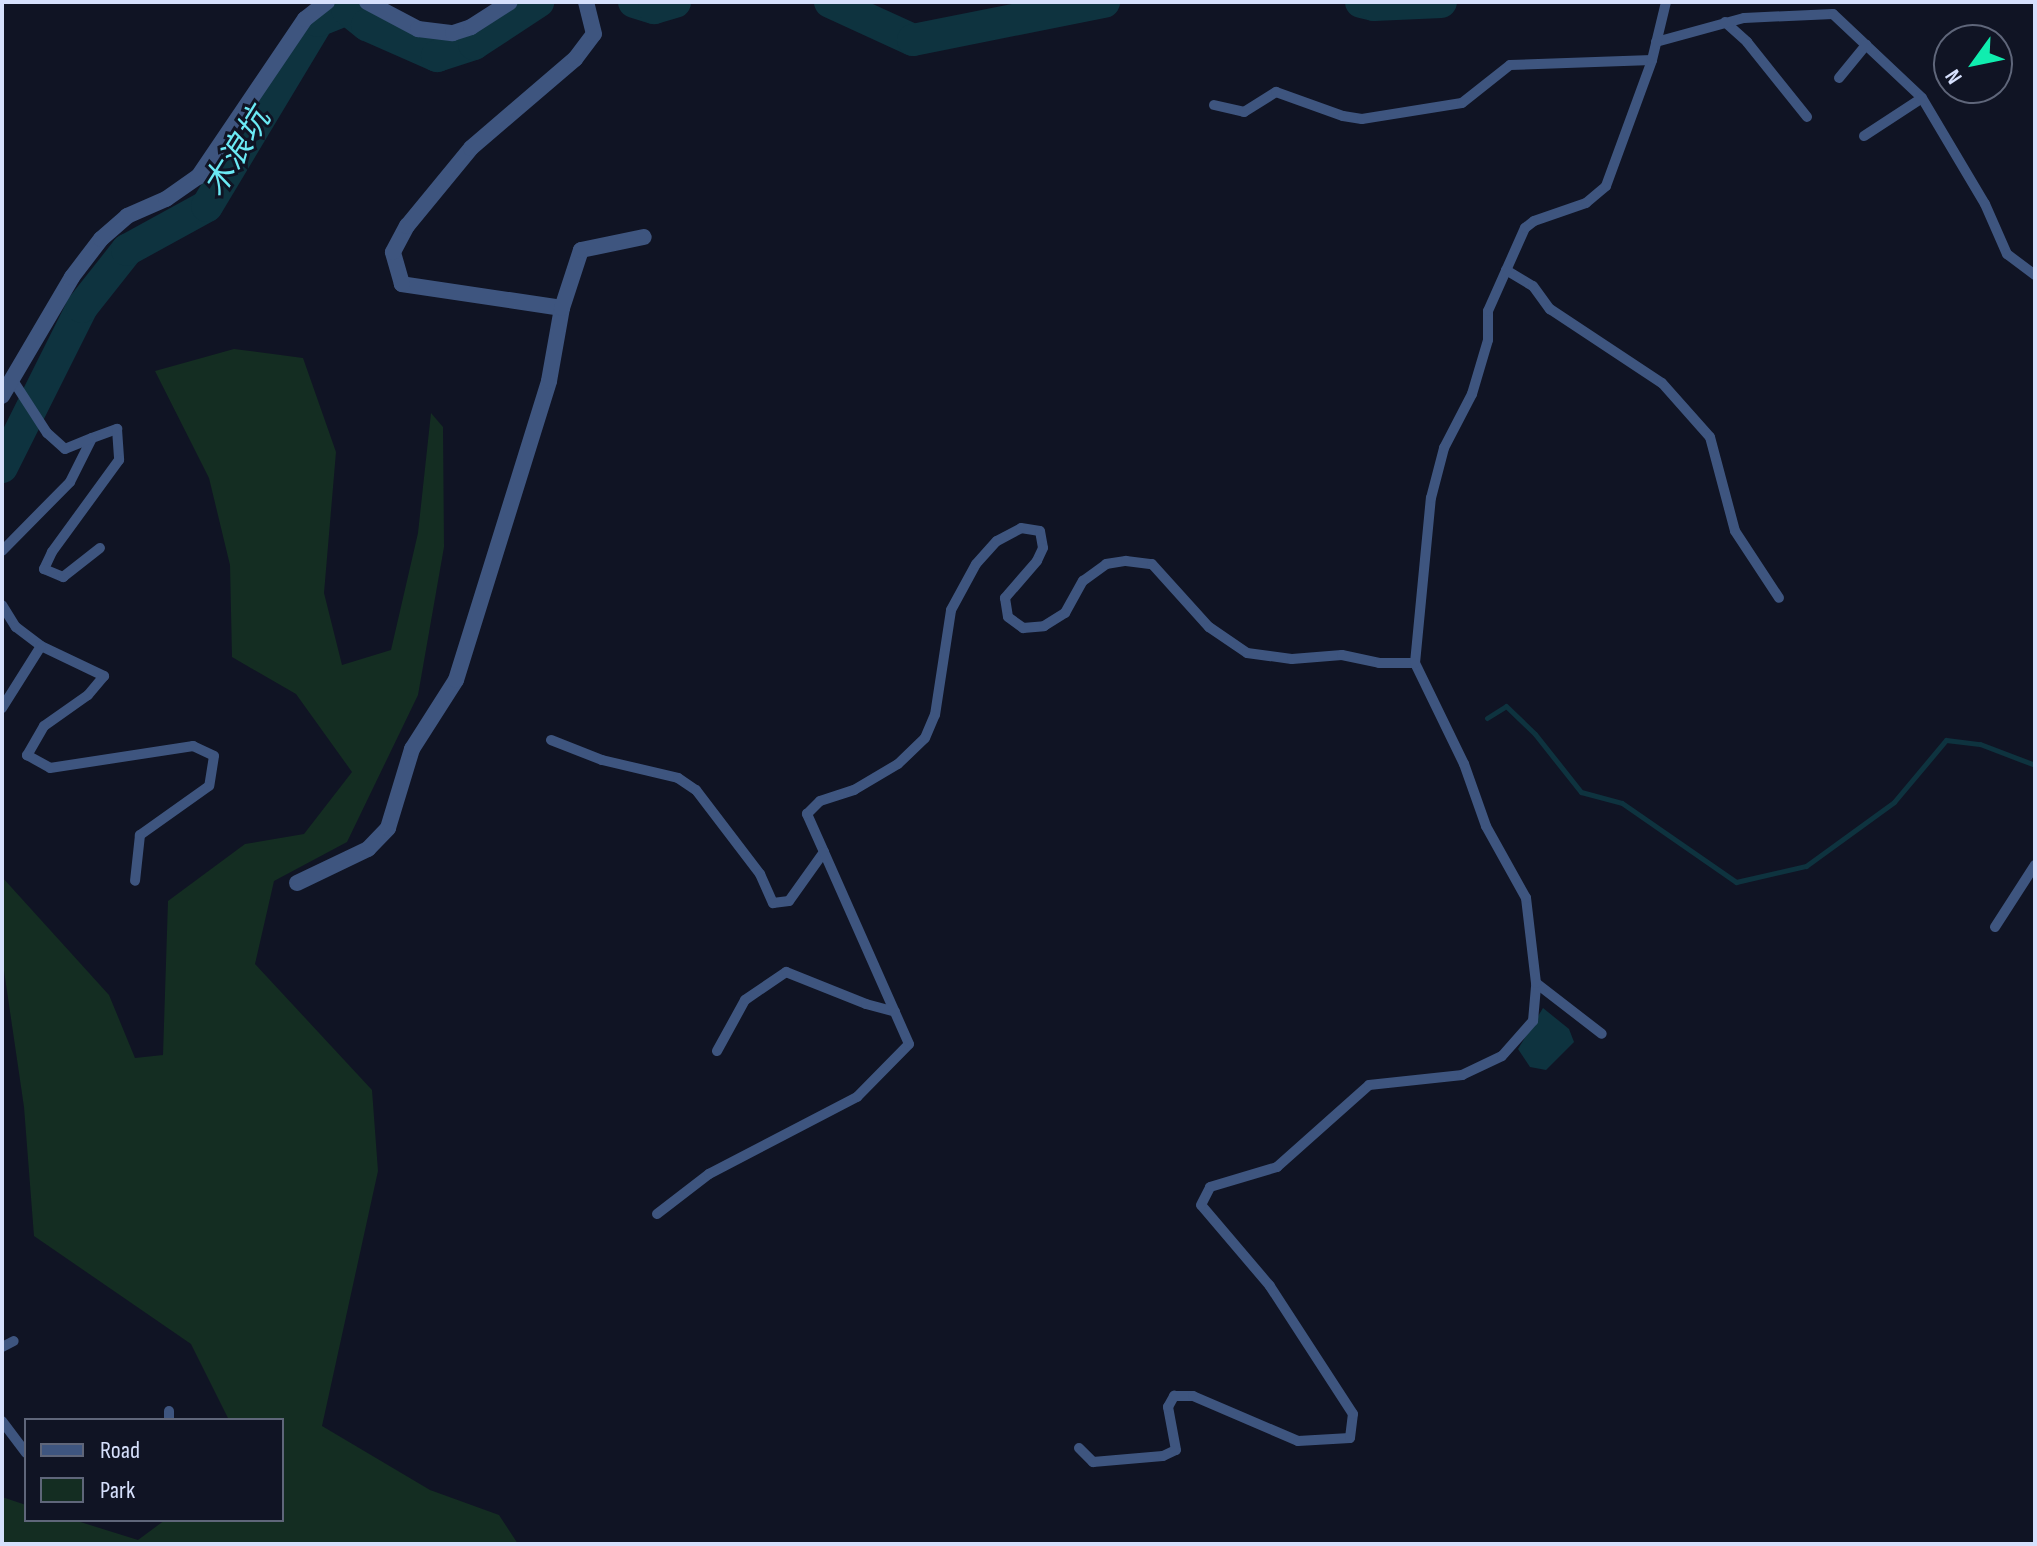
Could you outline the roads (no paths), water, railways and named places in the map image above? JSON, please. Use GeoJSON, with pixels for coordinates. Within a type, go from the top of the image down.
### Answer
{"type":"FeatureCollection","features":[{"type":"Feature","properties":{"kind":"street"},"geometry":{"type":"LineString","coordinates":[[367,2],[418,29],[453,33],[471,27],[510,2]]}},
{"type":"Feature","properties":{"kind":"street"},"geometry":{"type":"LineString","coordinates":[[562,308],[402,284],[393,252],[407,226],[471,148],[575,59],[594,34],[586,2]]}},
{"type":"Feature","properties":{"kind":"street"},"geometry":{"type":"LineString","coordinates":[[2,396],[72,277],[101,239],[127,216],[166,199],[198,177],[305,19],[321,3]]}},
{"type":"Feature","properties":{"kind":"street"},"geometry":{"type":"LineString","coordinates":[[297,883],[368,849],[388,828],[412,749],[456,680],[549,381],[562,308],[581,250],[644,237]]}},
{"type":"Feature","properties":{"kind":"lane"},"geometry":{"type":"LineString","coordinates":[[1079,1448],[1093,1462],[1163,1456],[1176,1450],[1168,1407],[1174,1396],[1193,1396],[1298,1441],[1350,1438],[1353,1414],[1270,1286],[1201,1205],[1210,1187],[1277,1167],[1369,1085],[1462,1075],[1502,1056],[1533,1021],[1536,983],[1526,898],[1486,826],[1464,764],[1415,663],[1431,498],[1444,448],[1472,394],[1488,340],[1488,311],[1525,228],[1534,221],[1586,203],[1606,186],[1652,60],[1666,2]]}},
{"type":"Feature","properties":{"kind":"lane"},"geometry":{"type":"LineString","coordinates":[[1656,42],[1725,22],[1833,14],[1922,98],[1985,204],[2007,254],[2035,275]]}},
{"type":"Feature","properties":{"kind":"lane"},"geometry":{"type":"LineString","coordinates":[[1725,22],[1747,42],[1807,117]]}},
{"type":"Feature","properties":{"kind":"lane"},"geometry":{"type":"LineString","coordinates":[[1839,78],[1866,45]]}},
{"type":"Feature","properties":{"kind":"lane"},"geometry":{"type":"LineString","coordinates":[[1214,105],[1244,112],[1276,92],[1343,116],[1362,119],[1462,103],[1510,65],[1652,60]]}},
{"type":"Feature","properties":{"kind":"lane"},"geometry":{"type":"LineString","coordinates":[[1864,136],[1922,98]]}},
{"type":"Feature","properties":{"kind":"lane"},"geometry":{"type":"LineString","coordinates":[[1506,270],[1533,286],[1550,309],[1662,383],[1710,437],[1735,531],[1779,598]]}},
{"type":"Feature","properties":{"kind":"lane"},"geometry":{"type":"LineString","coordinates":[[12,380],[47,433],[65,449],[117,429],[119,460],[94,499],[52,552],[44,569],[63,577],[100,548]]}},
{"type":"Feature","properties":{"kind":"lane"},"geometry":{"type":"LineString","coordinates":[[2,551],[70,482],[92,438]]}},
{"type":"Feature","properties":{"kind":"lane"},"geometry":{"type":"LineString","coordinates":[[657,1214],[709,1174],[857,1097],[909,1044],[807,814],[820,801],[854,790],[898,764],[925,738],[935,715],[951,610],[976,564],[997,541],[1021,528],[1040,531],[1043,548],[1037,561],[1005,598],[1008,617],[1023,628],[1044,626],[1065,613],[1083,581],[1106,564],[1126,561],[1152,564],[1209,627],[1247,653],[1292,659],[1342,655],[1379,663],[1415,663]]}},
{"type":"Feature","properties":{"kind":"lane"},"geometry":{"type":"LineString","coordinates":[[2,605],[16,627],[41,646],[104,676],[88,695],[44,726],[27,755],[50,768],[193,746],[214,756],[209,786],[140,835],[135,881]]}},
{"type":"Feature","properties":{"kind":"lane"},"geometry":{"type":"LineString","coordinates":[[2,708],[41,646]]}},
{"type":"Feature","properties":{"kind":"lane"},"geometry":{"type":"LineString","coordinates":[[551,740],[602,760],[678,778],[696,790],[760,874],[773,903],[789,901],[824,852]]}},
{"type":"Feature","properties":{"kind":"lane"},"geometry":{"type":"LineString","coordinates":[[1995,927],[2035,865]]}},
{"type":"Feature","properties":{"kind":"lane"},"geometry":{"type":"LineString","coordinates":[[717,1051],[745,1000],[786,972],[866,1004],[895,1012]]}},
{"type":"Feature","properties":{"kind":"lane"},"geometry":{"type":"LineString","coordinates":[[1536,983],[1602,1034]]}},
{"type":"Feature","properties":{"kind":"lane"},"geometry":{"type":"LineString","coordinates":[[2,1347],[14,1341]]}},
{"type":"Feature","properties":{"kind":"lane"},"geometry":{"type":"LineString","coordinates":[[2,1421],[24,1450]]}},
{"type":"Feature","properties":{"kind":"water"},"geometry":{"type":"Polygon","coordinates":[[[1543,1008],[1569,1029],[1574,1042],[1546,1070],[1530,1067],[1518,1049],[1543,1008]]]}},
{"type":"Feature","properties":{"kind":"waterway","name":"木浪坑"},"geometry":{"type":"LineString","coordinates":[[2,467],[82,307],[127,250],[207,206],[318,21],[347,9],[367,25],[437,56],[474,44],[538,2]]}},
{"type":"Feature","properties":{"kind":"waterway","name":"木浪坑"},"geometry":{"type":"LineString","coordinates":[[634,2],[654,8],[675,2]]}},
{"type":"Feature","properties":{"kind":"waterway"},"geometry":{"type":"LineString","coordinates":[[830,2],[913,40],[1104,2]]}},
{"type":"Feature","properties":{"kind":"waterway"},"geometry":{"type":"LineString","coordinates":[[1361,2],[1374,5],[1441,2]]}},
{"type":"Feature","properties":{"kind":"waterway"},"geometry":{"type":"LineString","coordinates":[[1487,718],[1506,706],[1535,734],[1581,792],[1622,803],[1736,882],[1806,866],[1894,802],[1946,740],[1980,744],[2035,765]]}}]}
